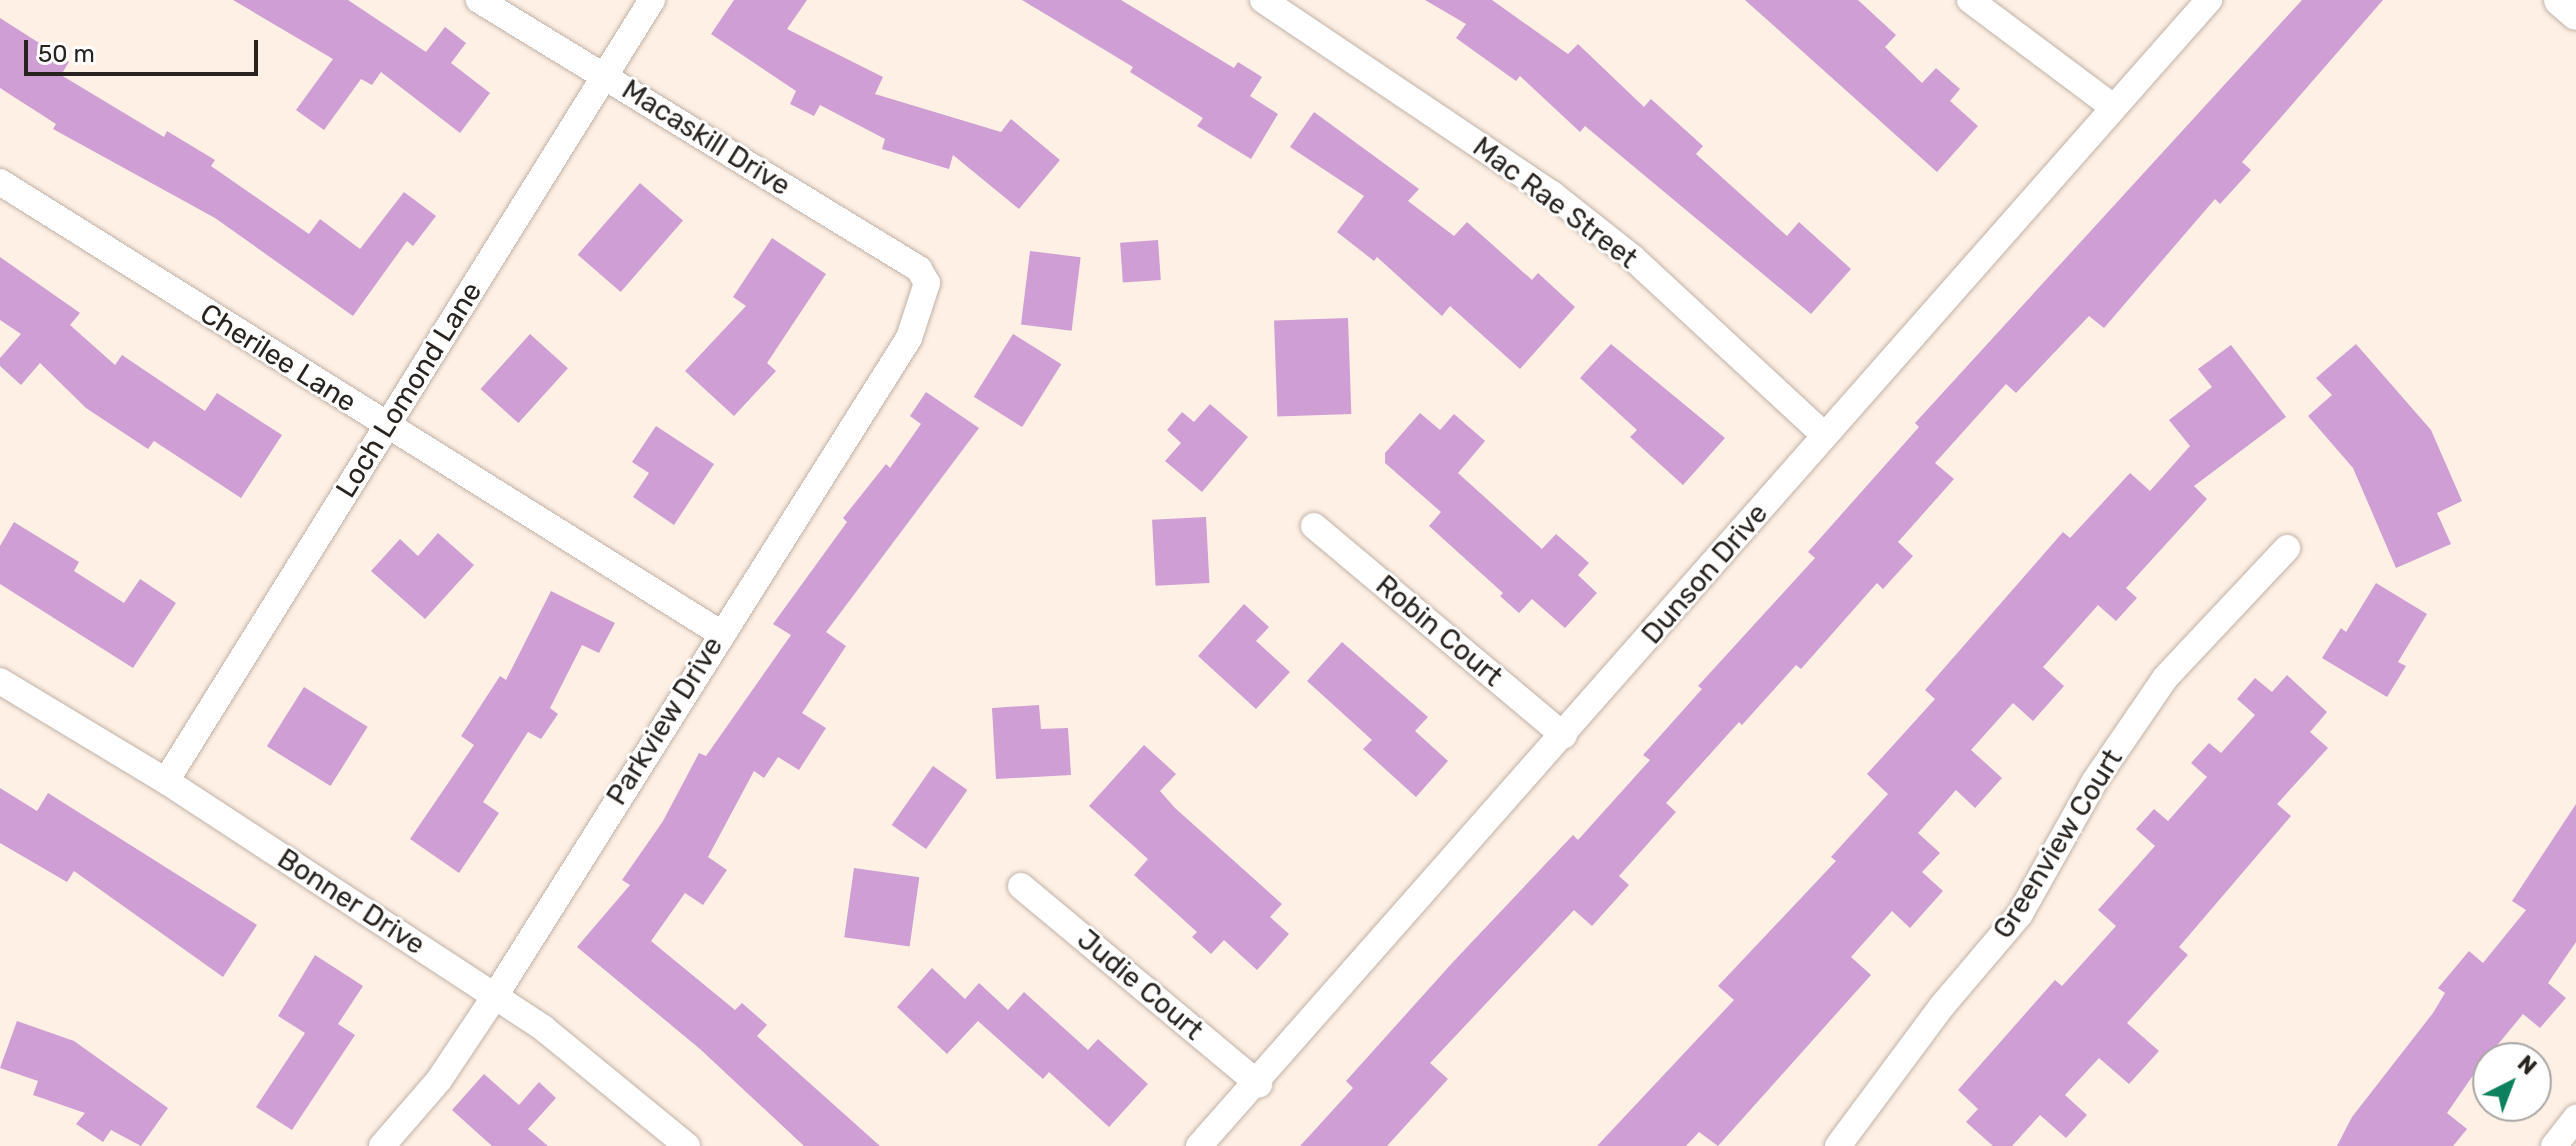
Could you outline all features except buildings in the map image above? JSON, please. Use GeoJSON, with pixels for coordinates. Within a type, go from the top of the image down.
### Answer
{"type":"FeatureCollection","features":[{"type":"Feature","properties":{"kind":"street","name":"Macaskill Drive"},"geometry":{"type":"LineString","coordinates":[[479,0],[919,269],[927,283]]}},
{"type":"Feature","properties":{"kind":"street","name":"Loch Lomond Lane"},"geometry":{"type":"LineString","coordinates":[[166,781],[652,0]]}},
{"type":"Feature","properties":{"kind":"street","name":"Mac Rae Street"},"geometry":{"type":"LineString","coordinates":[[1263,0],[1552,194],[1633,258],[1824,435]]}},
{"type":"Feature","properties":{"kind":"street"},"geometry":{"type":"LineString","coordinates":[[1970,0],[2113,107]]}},
{"type":"Feature","properties":{"kind":"street","name":"Dunson Drive"},"geometry":{"type":"LineString","coordinates":[[1199,1146],[1259,1084],[1824,435],[2209,0]]}},
{"type":"Feature","properties":{"kind":"street"},"geometry":{"type":"LineString","coordinates":[[2560,0],[2576,14]]}},
{"type":"Feature","properties":{"kind":"street","name":"Cherilee Lane"},"geometry":{"type":"LineString","coordinates":[[0,182],[386,427],[720,633]]}},
{"type":"Feature","properties":{"kind":"street","name":"Parkview Drive"},"geometry":{"type":"LineString","coordinates":[[382,1146],[439,1080],[495,996],[720,633],[909,338],[927,283]]}},
{"type":"Feature","properties":{"kind":"street","name":"Robin Court"},"geometry":{"type":"LineString","coordinates":[[1314,526],[1564,736]]}},
{"type":"Feature","properties":{"kind":"street","name":"Greenview Court"},"geometry":{"type":"LineString","coordinates":[[1838,1146],[1942,1006],[2020,914],[2094,782],[2166,677],[2287,548]]}},
{"type":"Feature","properties":{"kind":"street","name":"Bonner Drive"},"geometry":{"type":"LineString","coordinates":[[0,681],[166,781],[495,996],[639,1102],[687,1146]]}},
{"type":"Feature","properties":{"kind":"street","name":"Judie Court"},"geometry":{"type":"LineString","coordinates":[[1021,886],[1259,1084]]}},
{"type":"Feature","properties":{"kind":"street"},"geometry":{"type":"LineString","coordinates":[[2554,1146],[2576,1118]]}}]}
